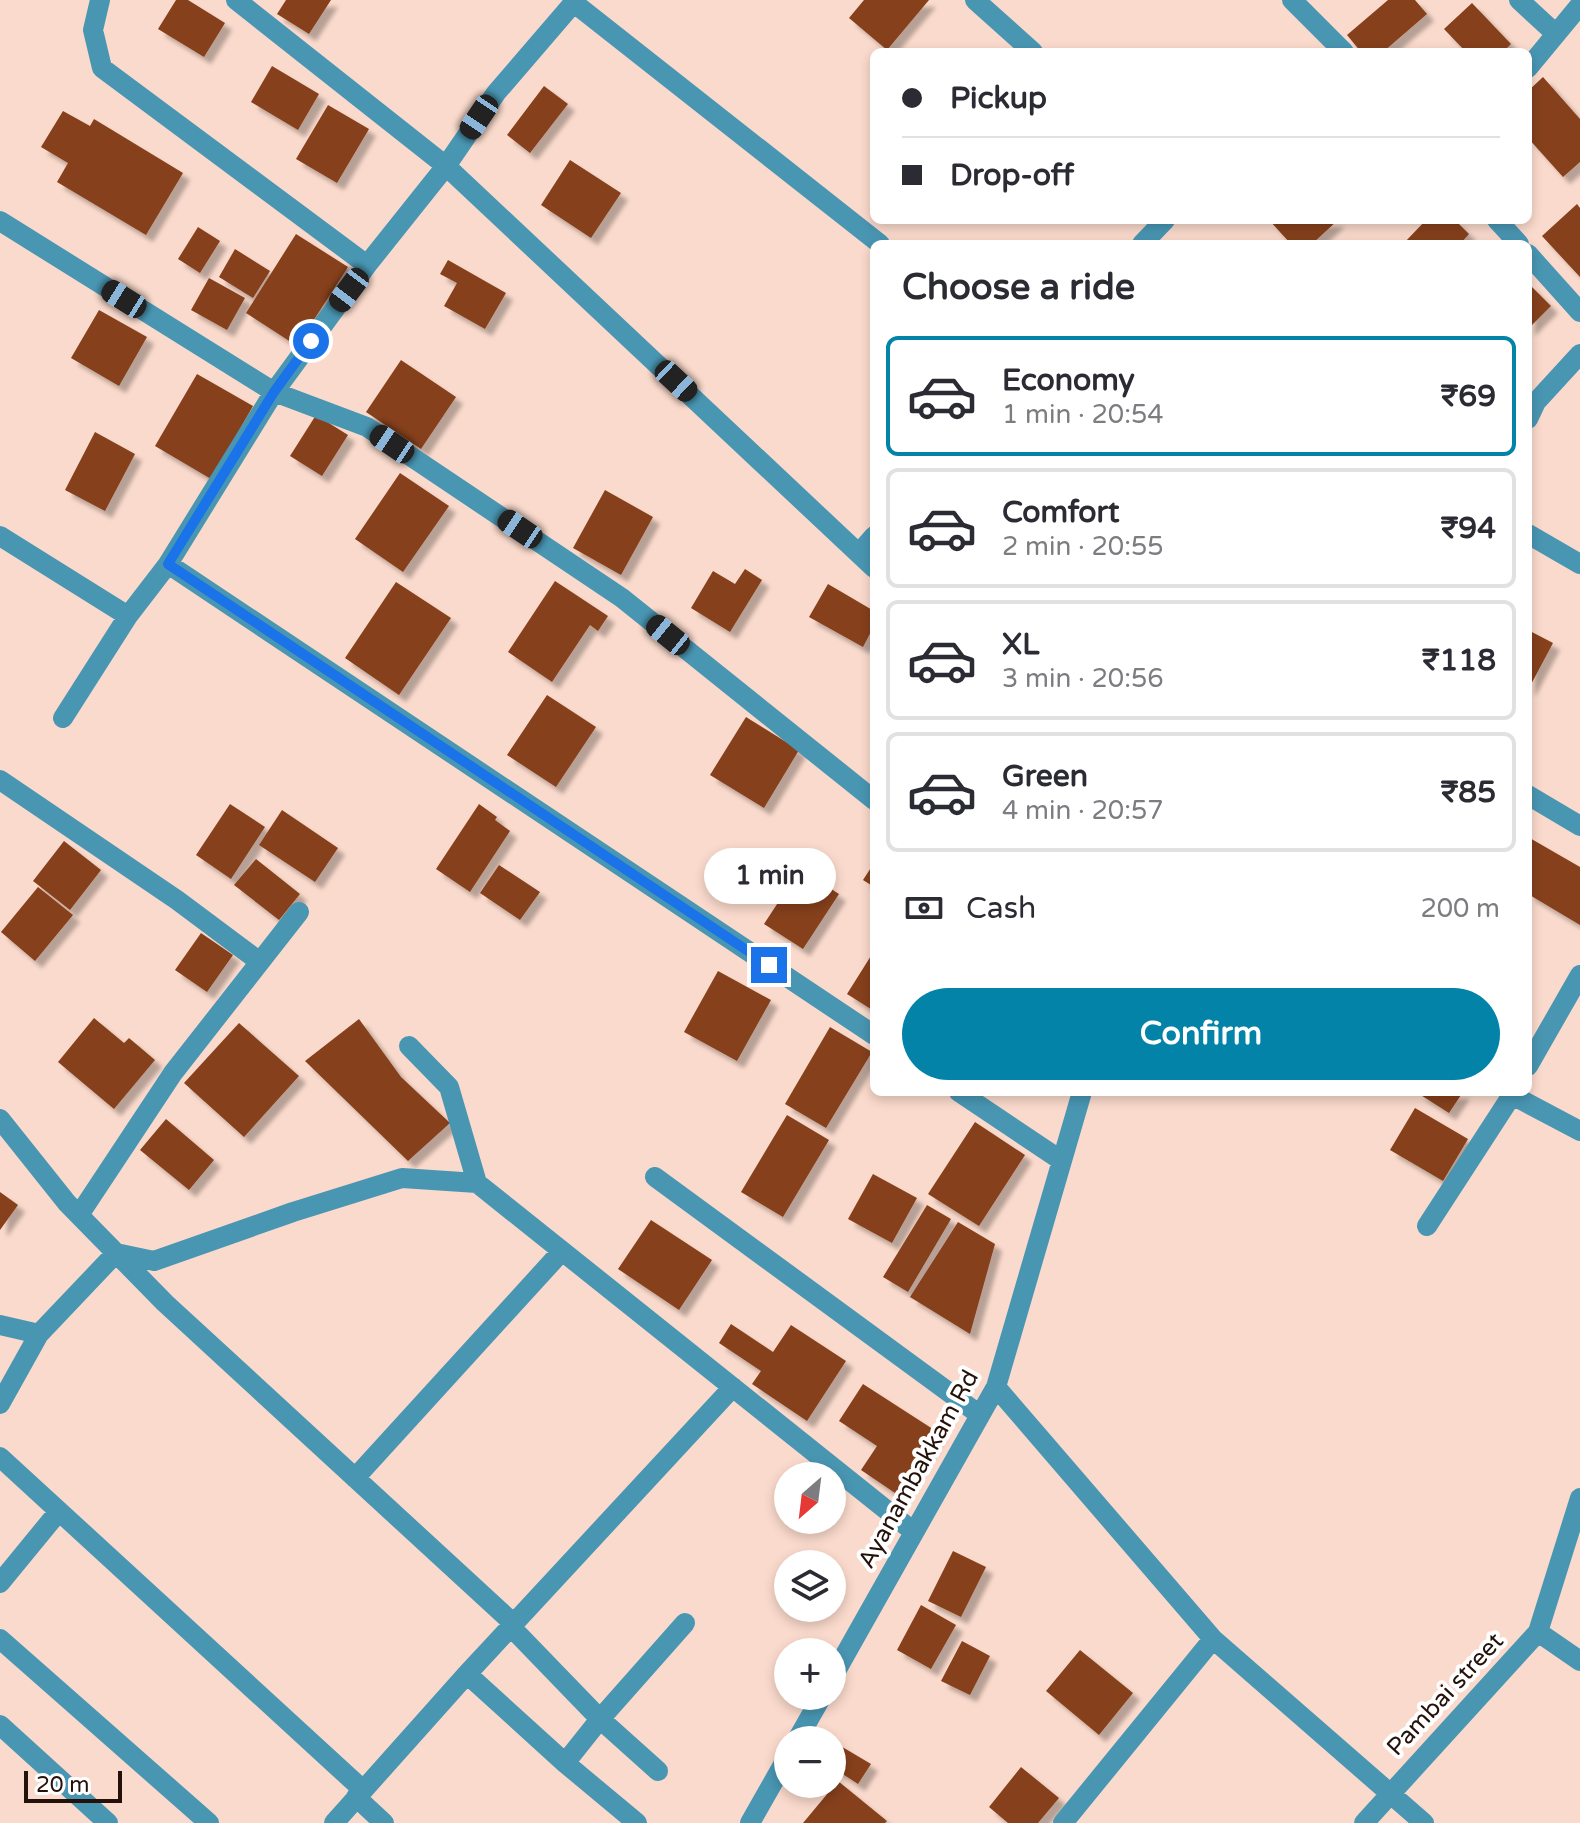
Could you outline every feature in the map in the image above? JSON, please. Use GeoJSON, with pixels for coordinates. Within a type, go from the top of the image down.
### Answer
{"type":"FeatureCollection","features":[{"type":"Feature","properties":{"kind":"street"},"geometry":{"type":"LineString","coordinates":[[100,0],[93,30],[102,68],[367,265]]}},
{"type":"Feature","properties":{"kind":"street"},"geometry":{"type":"LineString","coordinates":[[236,0],[446,166],[867,560]]}},
{"type":"Feature","properties":{"kind":"street"},"geometry":{"type":"LineString","coordinates":[[975,0],[1029,48]]}},
{"type":"Feature","properties":{"kind":"street"},"geometry":{"type":"LineString","coordinates":[[1292,0],[1340,48]]}},
{"type":"Feature","properties":{"kind":"street"},"geometry":{"type":"LineString","coordinates":[[1519,0],[1556,34]]}},
{"type":"Feature","properties":{"kind":"street"},"geometry":{"type":"LineString","coordinates":[[63,718],[128,616],[168,564],[274,392],[367,265],[446,166],[496,93],[575,2],[875,240]]}},
{"type":"Feature","properties":{"kind":"street"},"geometry":{"type":"LineString","coordinates":[[1532,63],[1580,5]]}},
{"type":"Feature","properties":{"kind":"street"},"geometry":{"type":"LineString","coordinates":[[0,221],[274,392],[367,427],[609,590],[870,797]]}},
{"type":"Feature","properties":{"kind":"street"},"geometry":{"type":"LineString","coordinates":[[1146,240],[1161,224]]}},
{"type":"Feature","properties":{"kind":"street"},"geometry":{"type":"LineString","coordinates":[[1501,224],[1515,240]]}},
{"type":"Feature","properties":{"kind":"street"},"geometry":{"type":"LineString","coordinates":[[1532,258],[1580,312]]}},
{"type":"Feature","properties":{"kind":"street"},"geometry":{"type":"LineString","coordinates":[[1532,410],[1536,402],[1580,354]]}},
{"type":"Feature","properties":{"kind":"street"},"geometry":{"type":"LineString","coordinates":[[0,536],[128,616]]}},
{"type":"Feature","properties":{"kind":"street"},"geometry":{"type":"LineString","coordinates":[[1532,536],[1580,564]]}},
{"type":"Feature","properties":{"kind":"street"},"geometry":{"type":"LineString","coordinates":[[168,564],[870,1032]]}},
{"type":"Feature","properties":{"kind":"street"},"geometry":{"type":"LineString","coordinates":[[0,780],[177,900],[260,962]]}},
{"type":"Feature","properties":{"kind":"street"},"geometry":{"type":"LineString","coordinates":[[1532,797],[1580,826]]}},
{"type":"Feature","properties":{"kind":"street"},"geometry":{"type":"LineString","coordinates":[[79,1215],[173,1073],[299,912]]}},
{"type":"Feature","properties":{"kind":"street"},"geometry":{"type":"LineString","coordinates":[[1532,1059],[1580,975]]}},
{"type":"Feature","properties":{"kind":"street"},"geometry":{"type":"LineString","coordinates":[[409,1046],[449,1087],[477,1183]]}},
{"type":"Feature","properties":{"kind":"street"},"geometry":{"type":"LineString","coordinates":[[965,1096],[1062,1161]]}},
{"type":"Feature","properties":{"kind":"street","name":"Ayanambakkam Rd"},"geometry":{"type":"LineString","coordinates":[[846,1653],[996,1387],[1081,1096]]}},
{"type":"Feature","properties":{"kind":"street"},"geometry":{"type":"LineString","coordinates":[[1427,1226],[1510,1096]]}},
{"type":"Feature","properties":{"kind":"street"},"geometry":{"type":"LineString","coordinates":[[1517,1096],[1580,1131]]}},
{"type":"Feature","properties":{"kind":"street"},"geometry":{"type":"LineString","coordinates":[[0,1119],[79,1215],[165,1303],[512,1625],[600,1719],[658,1771]]}},
{"type":"Feature","properties":{"kind":"street"},"geometry":{"type":"LineString","coordinates":[[655,1177],[980,1415]]}},
{"type":"Feature","properties":{"kind":"street"},"geometry":{"type":"LineString","coordinates":[[116,1253],[154,1261],[402,1178],[477,1183],[914,1532]]}},
{"type":"Feature","properties":{"kind":"street"},"geometry":{"type":"LineString","coordinates":[[355,1478],[562,1251]]}},
{"type":"Feature","properties":{"kind":"street"},"geometry":{"type":"LineString","coordinates":[[0,1404],[39,1334],[116,1253]]}},
{"type":"Feature","properties":{"kind":"street"},"geometry":{"type":"LineString","coordinates":[[0,1325],[39,1334]]}},
{"type":"Feature","properties":{"kind":"street"},"geometry":{"type":"LineString","coordinates":[[334,1823],[467,1674],[733,1387]]}},
{"type":"Feature","properties":{"kind":"street"},"geometry":{"type":"LineString","coordinates":[[996,1387],[1213,1639],[1424,1823]]}},
{"type":"Feature","properties":{"kind":"street"},"geometry":{"type":"LineString","coordinates":[[0,1457],[360,1794],[384,1823]]}},
{"type":"Feature","properties":{"kind":"street"},"geometry":{"type":"LineString","coordinates":[[1580,1498],[1576,1520],[1538,1632],[1580,1661]]}},
{"type":"Feature","properties":{"kind":"street"},"geometry":{"type":"LineString","coordinates":[[0,1583],[59,1511]]}},
{"type":"Feature","properties":{"kind":"street"},"geometry":{"type":"LineString","coordinates":[[565,1763],[685,1623]]}},
{"type":"Feature","properties":{"kind":"street","name":"Pambai street"},"geometry":{"type":"LineString","coordinates":[[1364,1823],[1538,1632]]}},
{"type":"Feature","properties":{"kind":"street"},"geometry":{"type":"LineString","coordinates":[[0,1639],[209,1823]]}},
{"type":"Feature","properties":{"kind":"street"},"geometry":{"type":"LineString","coordinates":[[1063,1823],[1213,1639]]}},
{"type":"Feature","properties":{"kind":"street"},"geometry":{"type":"LineString","coordinates":[[467,1674],[637,1823]]}},
{"type":"Feature","properties":{"kind":"street"},"geometry":{"type":"LineString","coordinates":[[0,1725],[108,1823]]}},
{"type":"Feature","properties":{"kind":"street"},"geometry":{"type":"LineString","coordinates":[[750,1823],[774,1781]]}},
{"type":"Feature","properties":{"kind":"street"},"geometry":{"type":"LineString","coordinates":[[76,1823],[90,1807]]}},
{"type":"Feature","properties":{"kind":"building"},"geometry":{"type":"Polygon","coordinates":[[[176,0],[188,0],[225,23],[204,57],[158,29],[176,0]]]}},
{"type":"Feature","properties":{"kind":"building"},"geometry":{"type":"Polygon","coordinates":[[[286,0],[331,0],[309,34],[277,14],[286,0]]]}},
{"type":"Feature","properties":{"kind":"building"},"geometry":{"type":"Polygon","coordinates":[[[864,0],[929,0],[889,48],[885,48],[849,18],[864,0]]]}},
{"type":"Feature","properties":{"kind":"building"},"geometry":{"type":"Polygon","coordinates":[[[1388,0],[1415,0],[1427,14],[1388,48],[1358,48],[1347,35],[1388,0]]]}},
{"type":"Feature","properties":{"kind":"building"},"geometry":{"type":"Polygon","coordinates":[[[1472,3],[1511,44],[1507,48],[1462,48],[1444,29],[1472,3]]]}},
{"type":"Feature","properties":{"kind":"building"},"geometry":{"type":"Polygon","coordinates":[[[272,66],[319,94],[298,130],[251,102],[272,66]]]}},
{"type":"Feature","properties":{"kind":"building"},"geometry":{"type":"Polygon","coordinates":[[[1543,77],[1580,119],[1580,162],[1563,177],[1532,142],[1532,87],[1543,77]]]}},
{"type":"Feature","properties":{"kind":"building"},"geometry":{"type":"Polygon","coordinates":[[[544,86],[568,104],[530,153],[507,135],[544,86]]]}},
{"type":"Feature","properties":{"kind":"building"},"geometry":{"type":"Polygon","coordinates":[[[328,105],[369,129],[337,183],[296,159],[328,105]]]}},
{"type":"Feature","properties":{"kind":"building"},"geometry":{"type":"Polygon","coordinates":[[[63,111],[90,126],[94,119],[183,173],[146,235],[57,182],[68,163],[41,147],[63,111]]]}},
{"type":"Feature","properties":{"kind":"building"},"geometry":{"type":"Polygon","coordinates":[[[570,160],[621,193],[591,238],[541,205],[570,160]]]}},
{"type":"Feature","properties":{"kind":"building"},"geometry":{"type":"Polygon","coordinates":[[[1577,204],[1580,208],[1580,277],[1542,236],[1577,204]]]}},
{"type":"Feature","properties":{"kind":"building"},"geometry":{"type":"Polygon","coordinates":[[[1273,224],[1334,224],[1316,240],[1287,240],[1273,224]]]}},
{"type":"Feature","properties":{"kind":"building"},"geometry":{"type":"Polygon","coordinates":[[[1422,224],[1459,224],[1469,234],[1464,240],[1407,240],[1422,224]]]}},
{"type":"Feature","properties":{"kind":"building"},"geometry":{"type":"Polygon","coordinates":[[[198,227],[220,241],[200,273],[178,259],[198,227]]]}},
{"type":"Feature","properties":{"kind":"building"},"geometry":{"type":"Polygon","coordinates":[[[296,234],[348,267],[297,346],[246,313],[296,234]]]}},
{"type":"Feature","properties":{"kind":"building"},"geometry":{"type":"Polygon","coordinates":[[[235,249],[270,271],[253,298],[219,277],[235,249]]]}},
{"type":"Feature","properties":{"kind":"building"},"geometry":{"type":"Polygon","coordinates":[[[448,260],[506,293],[485,329],[444,306],[457,283],[440,274],[448,260]]]}},
{"type":"Feature","properties":{"kind":"building"},"geometry":{"type":"Polygon","coordinates":[[[209,278],[245,298],[227,330],[191,310],[209,278]]]}},
{"type":"Feature","properties":{"kind":"building"},"geometry":{"type":"Polygon","coordinates":[[[1532,287],[1551,306],[1532,325],[1532,287]]]}},
{"type":"Feature","properties":{"kind":"building"},"geometry":{"type":"Polygon","coordinates":[[[99,310],[147,337],[119,386],[71,358],[99,310]]]}},
{"type":"Feature","properties":{"kind":"building"},"geometry":{"type":"Polygon","coordinates":[[[401,360],[456,397],[421,449],[366,412],[401,360]]]}},
{"type":"Feature","properties":{"kind":"building"},"geometry":{"type":"Polygon","coordinates":[[[197,374],[253,406],[211,479],[155,446],[197,374]]]}},
{"type":"Feature","properties":{"kind":"building"},"geometry":{"type":"Polygon","coordinates":[[[316,415],[348,435],[322,476],[290,456],[316,415]]]}},
{"type":"Feature","properties":{"kind":"building"},"geometry":{"type":"Polygon","coordinates":[[[95,432],[135,454],[105,511],[65,490],[95,432]]]}},
{"type":"Feature","properties":{"kind":"building"},"geometry":{"type":"Polygon","coordinates":[[[400,473],[449,506],[403,572],[355,539],[400,473]]]}},
{"type":"Feature","properties":{"kind":"building"},"geometry":{"type":"Polygon","coordinates":[[[605,490],[653,517],[621,575],[573,548],[605,490]]]}},
{"type":"Feature","properties":{"kind":"building"},"geometry":{"type":"Polygon","coordinates":[[[745,569],[762,580],[730,632],[691,608],[713,571],[735,584],[745,569]]]}},
{"type":"Feature","properties":{"kind":"building"},"geometry":{"type":"Polygon","coordinates":[[[555,581],[608,616],[598,631],[590,625],[552,682],[508,652],[555,581]]]}},
{"type":"Feature","properties":{"kind":"building"},"geometry":{"type":"Polygon","coordinates":[[[396,582],[451,618],[399,695],[345,658],[396,582]]]}},
{"type":"Feature","properties":{"kind":"building"},"geometry":{"type":"Polygon","coordinates":[[[828,584],[870,609],[870,634],[863,647],[809,617],[828,584]]]}},
{"type":"Feature","properties":{"kind":"building"},"geometry":{"type":"Polygon","coordinates":[[[1532,632],[1553,643],[1532,682],[1532,632]]]}},
{"type":"Feature","properties":{"kind":"building"},"geometry":{"type":"Polygon","coordinates":[[[547,695],[596,727],[556,787],[507,755],[547,695]]]}},
{"type":"Feature","properties":{"kind":"building"},"geometry":{"type":"Polygon","coordinates":[[[746,717],[799,750],[764,808],[710,775],[746,717]]]}},
{"type":"Feature","properties":{"kind":"building"},"geometry":{"type":"Polygon","coordinates":[[[230,804],[265,827],[231,879],[196,855],[230,804]]]}},
{"type":"Feature","properties":{"kind":"building"},"geometry":{"type":"Polygon","coordinates":[[[479,804],[510,831],[470,892],[436,869],[479,804]]]}},
{"type":"Feature","properties":{"kind":"building"},"geometry":{"type":"Polygon","coordinates":[[[282,810],[338,848],[315,882],[259,845],[282,810]]]}},
{"type":"Feature","properties":{"kind":"building"},"geometry":{"type":"Polygon","coordinates":[[[1532,839],[1580,867],[1580,925],[1532,896],[1532,839]]]}},
{"type":"Feature","properties":{"kind":"building"},"geometry":{"type":"Polygon","coordinates":[[[64,841],[101,870],[70,910],[33,881],[64,841]]]}},
{"type":"Feature","properties":{"kind":"building"},"geometry":{"type":"Polygon","coordinates":[[[256,859],[300,894],[279,920],[234,885],[256,859]]]}},
{"type":"Feature","properties":{"kind":"building"},"geometry":{"type":"Polygon","coordinates":[[[499,865],[540,892],[520,920],[480,893],[499,865]]]}},
{"type":"Feature","properties":{"kind":"building"},"geometry":{"type":"Polygon","coordinates":[[[800,869],[839,894],[803,949],[764,924],[800,869]]]}},
{"type":"Feature","properties":{"kind":"building"},"geometry":{"type":"Polygon","coordinates":[[[870,869],[870,884],[863,880],[870,869]]]}},
{"type":"Feature","properties":{"kind":"building"},"geometry":{"type":"Polygon","coordinates":[[[38,887],[73,915],[35,961],[1,932],[38,887]]]}},
{"type":"Feature","properties":{"kind":"building"},"geometry":{"type":"Polygon","coordinates":[[[201,933],[233,955],[207,992],[175,970],[201,933]]]}},
{"type":"Feature","properties":{"kind":"building"},"geometry":{"type":"Polygon","coordinates":[[[870,957],[870,1008],[847,994],[870,957]]]}},
{"type":"Feature","properties":{"kind":"building"},"geometry":{"type":"Polygon","coordinates":[[[718,971],[771,1000],[737,1061],[684,1032],[718,971]]]}},
{"type":"Feature","properties":{"kind":"building"},"geometry":{"type":"Polygon","coordinates":[[[94,1018],[124,1043],[129,1038],[155,1060],[114,1109],[58,1062],[94,1018]]]}},
{"type":"Feature","properties":{"kind":"building"},"geometry":{"type":"Polygon","coordinates":[[[359,1019],[401,1077],[450,1123],[408,1161],[305,1061],[359,1019]]]}},
{"type":"Feature","properties":{"kind":"building"},"geometry":{"type":"Polygon","coordinates":[[[239,1023],[299,1076],[244,1137],[184,1083],[239,1023]]]}},
{"type":"Feature","properties":{"kind":"building"},"geometry":{"type":"Polygon","coordinates":[[[830,1027],[870,1051],[826,1128],[785,1104],[830,1027]]]}},
{"type":"Feature","properties":{"kind":"building"},"geometry":{"type":"Polygon","coordinates":[[[1422,1096],[1460,1096],[1449,1113],[1422,1096]]]}},
{"type":"Feature","properties":{"kind":"building"},"geometry":{"type":"Polygon","coordinates":[[[1415,1108],[1468,1139],[1443,1181],[1390,1150],[1415,1108]]]}},
{"type":"Feature","properties":{"kind":"building"},"geometry":{"type":"Polygon","coordinates":[[[787,1115],[829,1140],[783,1217],[741,1192],[787,1115]]]}},
{"type":"Feature","properties":{"kind":"building"},"geometry":{"type":"Polygon","coordinates":[[[166,1119],[214,1160],[189,1190],[140,1150],[166,1119]]]}},
{"type":"Feature","properties":{"kind":"building"},"geometry":{"type":"Polygon","coordinates":[[[975,1122],[1025,1155],[979,1226],[928,1194],[975,1122]]]}},
{"type":"Feature","properties":{"kind":"building"},"geometry":{"type":"Polygon","coordinates":[[[873,1174],[917,1198],[892,1243],[848,1219],[873,1174]]]}},
{"type":"Feature","properties":{"kind":"building"},"geometry":{"type":"Polygon","coordinates":[[[0,1192],[18,1205],[0,1230],[0,1192]]]}},
{"type":"Feature","properties":{"kind":"building"},"geometry":{"type":"Polygon","coordinates":[[[927,1205],[951,1219],[908,1292],[883,1277],[927,1205]]]}},
{"type":"Feature","properties":{"kind":"building"},"geometry":{"type":"Polygon","coordinates":[[[651,1220],[712,1260],[679,1310],[618,1269],[651,1220]]]}},
{"type":"Feature","properties":{"kind":"building"},"geometry":{"type":"Polygon","coordinates":[[[958,1222],[995,1244],[970,1334],[910,1297],[958,1222]]]}},
{"type":"Feature","properties":{"kind":"building"},"geometry":{"type":"Polygon","coordinates":[[[731,1324],[773,1352],[791,1325],[846,1361],[807,1421],[752,1384],[761,1371],[719,1343],[731,1324]]]}},
{"type":"Feature","properties":{"kind":"building"},"geometry":{"type":"Polygon","coordinates":[[[863,1384],[939,1433],[898,1495],[861,1470],[877,1446],[839,1421],[863,1384]]]}},
{"type":"Feature","properties":{"kind":"building"},"geometry":{"type":"Polygon","coordinates":[[[953,1551],[986,1567],[961,1617],[928,1601],[953,1551]]]}},
{"type":"Feature","properties":{"kind":"building"},"geometry":{"type":"Polygon","coordinates":[[[921,1605],[956,1625],[931,1669],[897,1650],[921,1605]]]}},
{"type":"Feature","properties":{"kind":"building"},"geometry":{"type":"Polygon","coordinates":[[[962,1641],[990,1656],[970,1695],[941,1681],[962,1641]]]}},
{"type":"Feature","properties":{"kind":"building"},"geometry":{"type":"Polygon","coordinates":[[[1080,1650],[1133,1693],[1099,1735],[1046,1691],[1080,1650]]]}},
{"type":"Feature","properties":{"kind":"building"},"geometry":{"type":"Polygon","coordinates":[[[846,1749],[871,1764],[858,1784],[846,1776],[846,1749]]]}},
{"type":"Feature","properties":{"kind":"building"},"geometry":{"type":"Polygon","coordinates":[[[1021,1767],[1059,1798],[1038,1823],[1008,1823],[989,1807],[1021,1767]]]}},
{"type":"Feature","properties":{"kind":"building"},"geometry":{"type":"Polygon","coordinates":[[[846,1788],[887,1821],[885,1823],[803,1823],[824,1798],[846,1798],[846,1788]]]}},
{"type":"Feature","properties":{"kind":"route"},"geometry":{"type":"LineString","coordinates":[[311,341],[274,392],[168,564],[769,965]]}}]}
